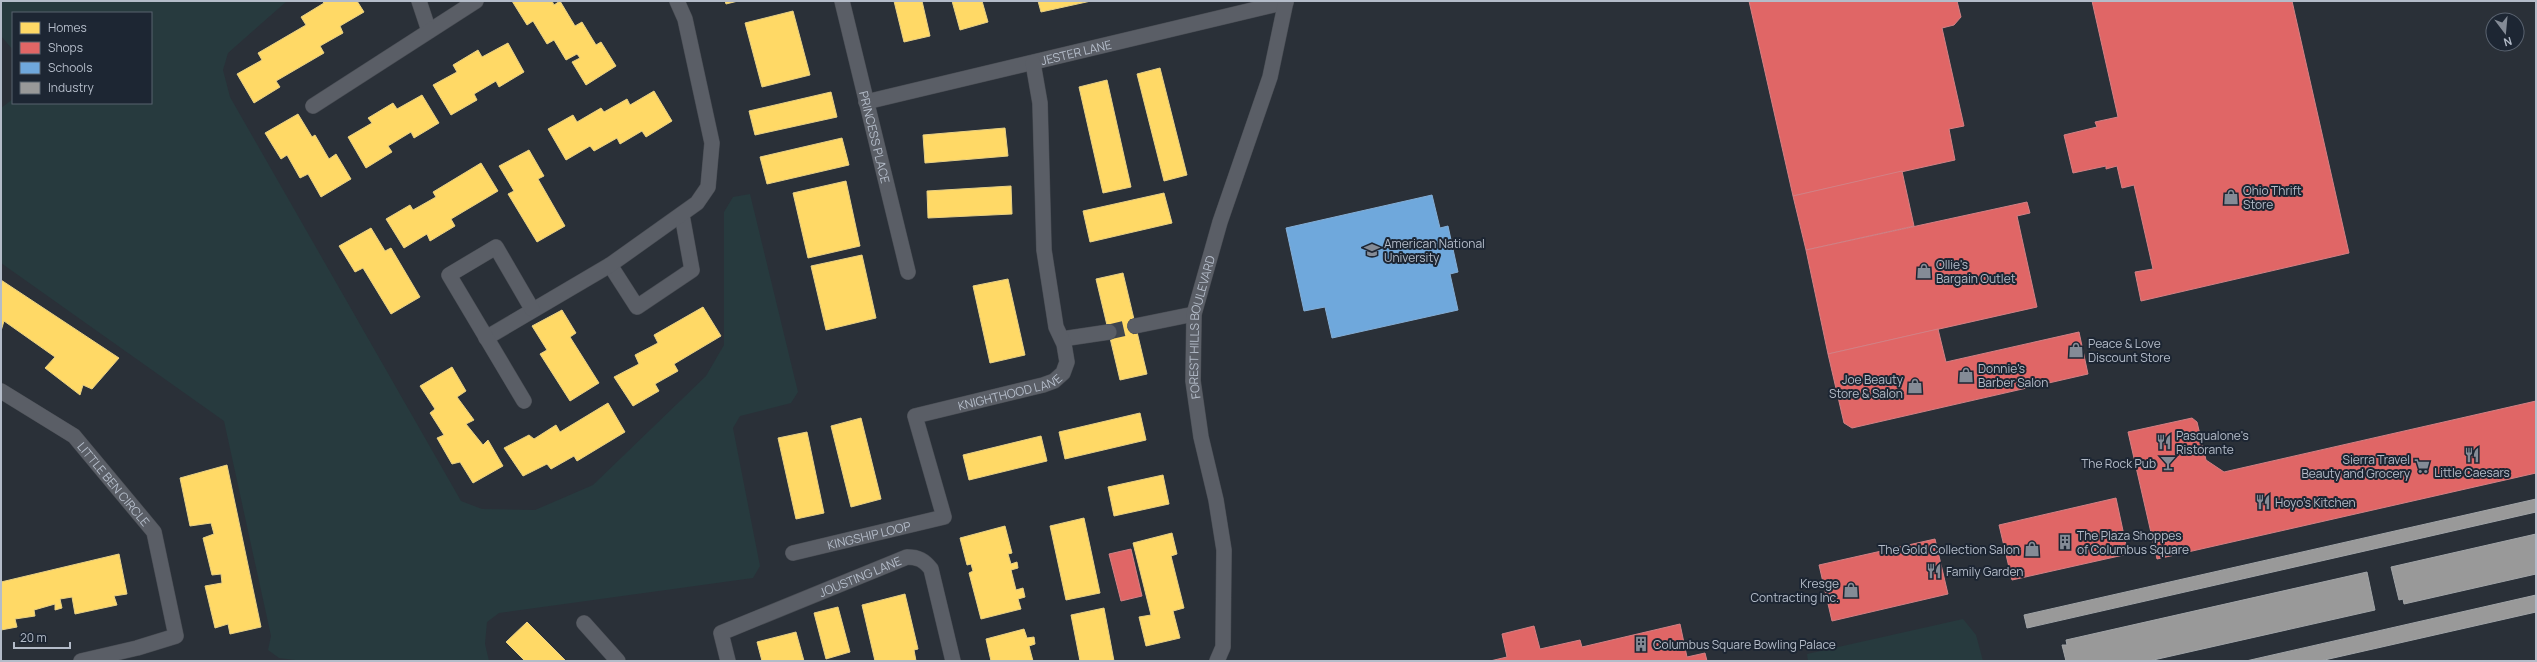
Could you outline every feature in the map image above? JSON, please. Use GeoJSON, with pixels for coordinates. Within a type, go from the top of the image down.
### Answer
{"type":"FeatureCollection","features":[{"type":"Feature","properties":{"kind":"street"},"geometry":{"type":"LineString","coordinates":[[419,1],[429,32]]}},
{"type":"Feature","properties":{"kind":"street"},"geometry":{"type":"LineString","coordinates":[[313,106],[476,1]]}},
{"type":"Feature","properties":{"kind":"street"},"geometry":{"type":"LineString","coordinates":[[486,338],[532,309],[610,265],[682,215],[697,203],[708,187],[712,143],[685,19],[677,1]]}},
{"type":"Feature","properties":{"kind":"street","name":"PRINCESS PLACE"},"geometry":{"type":"LineString","coordinates":[[842,1],[908,272]]}},
{"type":"Feature","properties":{"kind":"street","name":"JESTER LANE"},"geometry":{"type":"LineString","coordinates":[[866,102],[1286,2]]}},
{"type":"Feature","properties":{"kind":"street","name":"FOREST HILLS BOULEVARD"},"geometry":{"type":"LineString","coordinates":[[1217,661],[1223,647],[1224,550],[1216,500],[1201,437],[1193,381],[1194,314],[1220,222],[1270,77],[1286,2]]}},
{"type":"Feature","properties":{"kind":"street","name":"KNIGHTHOOD LANE"},"geometry":{"type":"LineString","coordinates":[[944,517],[915,416],[1054,381],[1062,373],[1067,362],[1062,339],[1056,327],[1044,250],[1040,103],[1033,63]]}},
{"type":"Feature","properties":{"kind":"street"},"geometry":{"type":"LineString","coordinates":[[610,265],[637,307],[692,270],[682,215]]}},
{"type":"Feature","properties":{"kind":"street"},"geometry":{"type":"LineString","coordinates":[[524,402],[449,275],[496,247],[532,309]]}},
{"type":"Feature","properties":{"kind":"street"},"geometry":{"type":"LineString","coordinates":[[1135,326],[1194,314]]}},
{"type":"Feature","properties":{"kind":"street"},"geometry":{"type":"LineString","coordinates":[[1062,339],[1109,332]]}},
{"type":"Feature","properties":{"kind":"street","name":"LITTLE BEN CIRCLE"},"geometry":{"type":"LineString","coordinates":[[1,391],[74,436],[154,532],[176,636],[137,648],[81,661]]}},
{"type":"Feature","properties":{"kind":"street","name":"KINGSHIP LOOP"},"geometry":{"type":"LineString","coordinates":[[793,553],[944,517]]}},
{"type":"Feature","properties":{"kind":"street","name":"JOUSTING LANE"},"geometry":{"type":"LineString","coordinates":[[728,661],[721,634],[907,557],[916,557],[925,561],[931,569],[953,661]]}},
{"type":"Feature","properties":{"kind":"street"},"geometry":{"type":"LineString","coordinates":[[584,623],[618,661]]}},
{"type":"Feature","properties":{"kind":"green space"},"geometry":{"type":"Polygon","coordinates":[[[1,1],[287,1],[228,53],[223,70],[230,97],[461,501],[482,509],[535,510],[593,485],[706,376],[724,345],[724,212],[733,197],[750,194],[798,392],[791,403],[740,416],[733,428],[760,566],[753,578],[499,613],[487,622],[485,644],[489,661],[303,661],[279,658],[268,650],[271,636],[224,421],[1,263],[1,108],[12,100],[12,104],[152,104],[152,12],[12,12],[12,49],[1,36],[1,1]]]}},
{"type":"Feature","properties":{"kind":"green space"},"geometry":{"type":"Polygon","coordinates":[[[1963,619],[1976,635],[1983,661],[1808,661],[1807,654],[1963,619]]]}},
{"type":"Feature","properties":{"kind":"building: Homes"},"geometry":{"type":"Polygon","coordinates":[[[322,1],[357,1],[364,12],[340,26],[343,33],[320,46],[324,53],[276,81],[280,87],[254,103],[237,74],[262,60],[258,53],[306,25],[301,17],[324,3],[322,1]]]}},
{"type":"Feature","properties":{"kind":"building: Homes"},"geometry":{"type":"Polygon","coordinates":[[[512,1],[552,1],[554,5],[560,1],[575,26],[582,22],[596,45],[601,42],[616,66],[586,85],[572,62],[580,58],[577,54],[566,60],[554,40],[547,44],[533,21],[527,25],[512,1]]]}},
{"type":"Feature","properties":{"kind":"building: Homes"},"geometry":{"type":"Polygon","coordinates":[[[725,1],[738,1],[726,4],[725,1]]]}},
{"type":"Feature","properties":{"kind":"building: Homes"},"geometry":{"type":"Polygon","coordinates":[[[894,1],[922,1],[930,36],[904,42],[894,1]]]}},
{"type":"Feature","properties":{"kind":"building: Homes"},"geometry":{"type":"Polygon","coordinates":[[[952,1],[982,1],[988,22],[960,30],[952,1]]]}},
{"type":"Feature","properties":{"kind":"building: Homes"},"geometry":{"type":"Polygon","coordinates":[[[1038,1],[1091,1],[1041,12],[1038,1]]]}},
{"type":"Feature","properties":{"kind":"building: Homes"},"geometry":{"type":"Polygon","coordinates":[[[793,11],[810,75],[762,87],[745,23],[793,11]]]}},
{"type":"Feature","properties":{"kind":"building: Homes"},"geometry":{"type":"Polygon","coordinates":[[[508,43],[524,72],[499,87],[496,81],[474,94],[477,100],[451,115],[433,85],[457,72],[453,65],[478,50],[482,57],[508,43]]]}},
{"type":"Feature","properties":{"kind":"building: Homes"},"geometry":{"type":"Polygon","coordinates":[[[1160,68],[1187,175],[1164,181],[1137,74],[1160,68]]]}},
{"type":"Feature","properties":{"kind":"building: Homes"},"geometry":{"type":"Polygon","coordinates":[[[1107,80],[1131,187],[1103,193],[1079,87],[1107,80]]]}},
{"type":"Feature","properties":{"kind":"building: Homes"},"geometry":{"type":"Polygon","coordinates":[[[654,91],[672,121],[646,137],[642,131],[620,144],[617,138],[594,151],[590,146],[566,160],[548,129],[573,115],[577,122],[601,108],[604,112],[627,99],[630,105],[654,91]]]}},
{"type":"Feature","properties":{"kind":"building: Homes"},"geometry":{"type":"Polygon","coordinates":[[[831,92],[837,117],[755,135],[749,111],[831,92]]]}},
{"type":"Feature","properties":{"kind":"building: Homes"},"geometry":{"type":"Polygon","coordinates":[[[422,95],[439,123],[414,138],[411,132],[388,146],[392,152],[366,168],[348,137],[372,123],[368,118],[393,103],[397,109],[422,95]]]}},
{"type":"Feature","properties":{"kind":"building: Homes"},"geometry":{"type":"Polygon","coordinates":[[[298,114],[312,137],[315,135],[329,159],[336,154],[351,179],[321,197],[308,174],[300,178],[287,155],[281,159],[265,133],[298,114]]]}},
{"type":"Feature","properties":{"kind":"building: Homes"},"geometry":{"type":"Polygon","coordinates":[[[1005,128],[1008,156],[925,163],[923,135],[1005,128]]]}},
{"type":"Feature","properties":{"kind":"building: Homes"},"geometry":{"type":"Polygon","coordinates":[[[842,138],[849,165],[767,184],[760,157],[842,138]]]}},
{"type":"Feature","properties":{"kind":"building: Homes"},"geometry":{"type":"Polygon","coordinates":[[[529,150],[544,176],[538,179],[565,226],[537,242],[508,194],[514,191],[499,166],[529,150]]]}},
{"type":"Feature","properties":{"kind":"building: Homes"},"geometry":{"type":"Polygon","coordinates":[[[481,163],[498,191],[451,219],[455,226],[430,241],[427,234],[404,248],[386,219],[410,205],[413,210],[436,197],[433,192],[481,163]]]}},
{"type":"Feature","properties":{"kind":"building: Homes"},"geometry":{"type":"Polygon","coordinates":[[[846,181],[860,246],[808,258],[793,193],[846,181]]]}},
{"type":"Feature","properties":{"kind":"building: Homes"},"geometry":{"type":"Polygon","coordinates":[[[1011,186],[1012,214],[928,218],[927,191],[1011,186]]]}},
{"type":"Feature","properties":{"kind":"building: Homes"},"geometry":{"type":"Polygon","coordinates":[[[1164,193],[1172,223],[1090,242],[1083,211],[1164,193]]]}},
{"type":"Feature","properties":{"kind":"building: Homes"},"geometry":{"type":"Polygon","coordinates":[[[371,228],[385,251],[391,248],[420,297],[391,314],[363,268],[355,272],[339,246],[371,228]]]}},
{"type":"Feature","properties":{"kind":"building: Homes"},"geometry":{"type":"Polygon","coordinates":[[[862,255],[876,318],[826,330],[811,266],[862,255]]]}},
{"type":"Feature","properties":{"kind":"building: Homes"},"geometry":{"type":"Polygon","coordinates":[[[1123,273],[1147,374],[1120,380],[1096,279],[1123,273]]]}},
{"type":"Feature","properties":{"kind":"building: Homes"},"geometry":{"type":"Polygon","coordinates":[[[1008,279],[1025,355],[990,363],[973,286],[1008,279]]]}},
{"type":"Feature","properties":{"kind":"building: Homes"},"geometry":{"type":"Polygon","coordinates":[[[1,280],[119,358],[92,389],[83,385],[80,395],[45,368],[55,357],[4,321],[1,331],[1,280]]]}},
{"type":"Feature","properties":{"kind":"building: Homes"},"geometry":{"type":"Polygon","coordinates":[[[703,307],[721,336],[674,364],[678,371],[655,384],[659,391],[633,406],[614,377],[639,364],[635,355],[658,343],[654,335],[703,307]]]}},
{"type":"Feature","properties":{"kind":"building: Homes"},"geometry":{"type":"Polygon","coordinates":[[[562,310],[576,333],[570,337],[599,383],[570,401],[540,354],[547,350],[532,326],[562,310]]]}},
{"type":"Feature","properties":{"kind":"building: Homes"},"geometry":{"type":"Polygon","coordinates":[[[452,367],[466,391],[457,397],[474,420],[466,424],[483,445],[488,440],[503,466],[473,483],[460,462],[452,464],[437,438],[444,435],[430,413],[435,409],[420,386],[452,367]]]}},
{"type":"Feature","properties":{"kind":"building: Homes"},"geometry":{"type":"Polygon","coordinates":[[[608,403],[625,432],[577,461],[574,456],[551,469],[547,464],[523,476],[504,448],[529,435],[534,439],[556,425],[560,432],[608,403]]]}},
{"type":"Feature","properties":{"kind":"building: Homes"},"geometry":{"type":"Polygon","coordinates":[[[1140,413],[1146,440],[1065,459],[1059,432],[1140,413]]]}},
{"type":"Feature","properties":{"kind":"building: Homes"},"geometry":{"type":"Polygon","coordinates":[[[861,418],[881,499],[851,507],[831,426],[861,418]]]}},
{"type":"Feature","properties":{"kind":"building: Homes"},"geometry":{"type":"Polygon","coordinates":[[[807,432],[824,513],[796,519],[778,438],[807,432]]]}},
{"type":"Feature","properties":{"kind":"building: Homes"},"geometry":{"type":"Polygon","coordinates":[[[1041,436],[1047,461],[969,480],[963,455],[1041,436]]]}},
{"type":"Feature","properties":{"kind":"building: Homes"},"geometry":{"type":"Polygon","coordinates":[[[227,465],[261,627],[230,634],[228,624],[215,628],[205,586],[222,583],[221,574],[212,575],[203,538],[214,534],[211,523],[190,526],[180,478],[227,465]]]}},
{"type":"Feature","properties":{"kind":"building: Homes"},"geometry":{"type":"Polygon","coordinates":[[[1163,475],[1169,504],[1114,516],[1108,487],[1163,475]]]}},
{"type":"Feature","properties":{"kind":"building: Homes"},"geometry":{"type":"Polygon","coordinates":[[[1084,518],[1100,593],[1066,600],[1050,526],[1084,518]]]}},
{"type":"Feature","properties":{"kind":"building: Homes"},"geometry":{"type":"Polygon","coordinates":[[[1005,526],[1012,553],[1008,554],[1011,564],[1017,562],[1018,568],[1011,570],[1016,590],[1023,588],[1025,597],[1018,599],[1021,609],[981,619],[969,573],[973,571],[971,564],[967,565],[960,538],[1005,526]]]}},
{"type":"Feature","properties":{"kind":"building: Homes"},"geometry":{"type":"Polygon","coordinates":[[[1172,533],[1177,554],[1171,556],[1184,608],[1173,611],[1180,638],[1146,646],[1139,617],[1151,615],[1133,543],[1172,533]]]}},
{"type":"Feature","properties":{"kind":"building: Homes"},"geometry":{"type":"Polygon","coordinates":[[[119,554],[127,594],[114,596],[117,605],[75,614],[72,597],[60,599],[62,608],[55,610],[55,604],[34,610],[35,616],[15,619],[17,627],[1,630],[1,582],[119,554]]]}},
{"type":"Feature","properties":{"kind":"building: Homes"},"geometry":{"type":"Polygon","coordinates":[[[905,594],[918,649],[914,650],[916,661],[875,661],[862,605],[905,594]]]}},
{"type":"Feature","properties":{"kind":"building: Homes"},"geometry":{"type":"Polygon","coordinates":[[[838,607],[850,652],[826,659],[814,613],[838,607]]]}},
{"type":"Feature","properties":{"kind":"building: Homes"},"geometry":{"type":"Polygon","coordinates":[[[1104,608],[1114,661],[1080,661],[1071,615],[1104,608]]]}},
{"type":"Feature","properties":{"kind":"building: Homes"},"geometry":{"type":"Polygon","coordinates":[[[527,622],[566,661],[525,661],[506,642],[527,622]]]}},
{"type":"Feature","properties":{"kind":"building: Homes"},"geometry":{"type":"Polygon","coordinates":[[[1024,629],[1027,638],[1034,637],[1035,644],[1029,646],[1033,661],[991,661],[986,639],[1024,629]]]}},
{"type":"Feature","properties":{"kind":"building: Homes"},"geometry":{"type":"Polygon","coordinates":[[[796,632],[804,661],[762,661],[757,642],[796,632]]]}},
{"type":"Feature","properties":{"kind":"building: Shops"},"geometry":{"type":"Polygon","coordinates":[[[1749,1],[1957,1],[1961,17],[1954,25],[1942,28],[1964,126],[1949,129],[1955,160],[1793,196],[1749,1]]]}},
{"type":"Feature","properties":{"kind":"building: Shops"},"geometry":{"type":"Polygon","coordinates":[[[2092,1],[2292,1],[2349,253],[2141,301],[2135,272],[2153,269],[2134,185],[2122,188],[2117,166],[2106,169],[2106,166],[2073,173],[2064,135],[2097,127],[2095,122],[2118,117],[2092,1]]]}},
{"type":"Feature","properties":{"kind":"building: Shops"},"geometry":{"type":"Polygon","coordinates":[[[1902,171],[1914,226],[1806,250],[1793,196],[1902,171]]]}},
{"type":"Feature","properties":{"kind":"building: Shops"},"geometry":{"type":"Polygon","coordinates":[[[2027,202],[2030,213],[2017,216],[2037,307],[1828,354],[1806,250],[2027,202]]]}},
{"type":"Feature","properties":{"kind":"building: Shops"},"geometry":{"type":"Polygon","coordinates":[[[1938,329],[1946,362],[2079,332],[2088,374],[1852,428],[1844,423],[1828,354],[1938,329]]]}},
{"type":"Feature","properties":{"kind":"building: Shops"},"geometry":{"type":"Polygon","coordinates":[[[2536,401],[2536,473],[2157,559],[2128,432],[2192,418],[2197,422],[2206,460],[2224,472],[2536,401]]]}},
{"type":"Feature","properties":{"kind":"building: Shops","name":"The Plaza Shoppes of Columbus Square"},"geometry":{"type":"Polygon","coordinates":[[[2116,498],[2128,554],[2012,580],[1999,525],[2116,498]]]}},
{"type":"Feature","properties":{"kind":"building: Shops"},"geometry":{"type":"Polygon","coordinates":[[[1935,539],[1948,594],[1832,621],[1819,565],[1935,539]]]}},
{"type":"Feature","properties":{"kind":"building: Shops"},"geometry":{"type":"Polygon","coordinates":[[[1131,549],[1142,596],[1121,601],[1109,554],[1131,549]]]}},
{"type":"Feature","properties":{"kind":"building: Shops","name":"Columbus Square Bowling Palace"},"geometry":{"type":"Polygon","coordinates":[[[1680,624],[1687,657],[1705,653],[1707,661],[1490,661],[1507,657],[1502,634],[1534,626],[1540,649],[1580,640],[1582,647],[1680,624]]]}},
{"type":"Feature","properties":{"kind":"building: Schools","name":"American National University"},"geometry":{"type":"Polygon","coordinates":[[[1432,195],[1440,228],[1448,226],[1458,272],[1450,274],[1458,310],[1332,338],[1325,307],[1304,311],[1286,228],[1432,195]]]}},
{"type":"Feature","properties":{"kind":"building: Industry"},"geometry":{"type":"Polygon","coordinates":[[[2536,499],[2536,512],[2027,628],[2024,615],[2536,499]]]}},
{"type":"Feature","properties":{"kind":"building: Industry"},"geometry":{"type":"Polygon","coordinates":[[[2536,534],[2536,574],[2404,604],[2403,599],[2399,600],[2391,567],[2536,534]]]}},
{"type":"Feature","properties":{"kind":"building: Industry"},"geometry":{"type":"Polygon","coordinates":[[[2367,572],[2375,610],[2149,661],[2066,661],[2062,645],[2067,645],[2066,640],[2367,572]]]}},
{"type":"Feature","properties":{"kind":"building: Industry"},"geometry":{"type":"Polygon","coordinates":[[[2536,595],[2536,612],[2320,661],[2246,661],[2536,595]]]}},
{"type":"Feature","properties":{"kind":"tunnel"},"geometry":{"type":"LineString","coordinates":[[1109,332],[1135,326]]}},
{"type":"Feature","properties":{"kind":"place","name":"Ohio Thrift Store"},"geometry":{"type":"Point","coordinates":[2231,197]}},
{"type":"Feature","properties":{"kind":"place","name":"American National University"},"geometry":{"type":"Point","coordinates":[1372,250]}},
{"type":"Feature","properties":{"kind":"place","name":"Ollie's Bargain Outlet"},"geometry":{"type":"Point","coordinates":[1924,271]}},
{"type":"Feature","properties":{"kind":"place","name":"Peace & Love Discount Store"},"geometry":{"type":"Point","coordinates":[2076,350]}},
{"type":"Feature","properties":{"kind":"place","name":"Donnie's Barber Salon"},"geometry":{"type":"Point","coordinates":[1966,375]}},
{"type":"Feature","properties":{"kind":"place","name":"Joe Beauty Store & Salon"},"geometry":{"type":"Point","coordinates":[1915,386]}},
{"type":"Feature","properties":{"kind":"place","name":"Pasqualone's Ristorante"},"geometry":{"type":"Point","coordinates":[2164,442]}},
{"type":"Feature","properties":{"kind":"place","name":"Little Caesars"},"geometry":{"type":"Point","coordinates":[2472,455]}},
{"type":"Feature","properties":{"kind":"place","name":"The Rock Pub"},"geometry":{"type":"Point","coordinates":[2168,463]}},
{"type":"Feature","properties":{"kind":"place","name":"Sierra Travel Beauty and Grocery"},"geometry":{"type":"Point","coordinates":[2422,466]}},
{"type":"Feature","properties":{"kind":"place","name":"Hoyo's Kitchen"},"geometry":{"type":"Point","coordinates":[2263,502]}},
{"type":"Feature","properties":{"kind":"place","name":"The Plaza Shoppes of Columbus Square"},"geometry":{"type":"Point","coordinates":[2065,542]}},
{"type":"Feature","properties":{"kind":"place","name":"The Gold Collection Salon"},"geometry":{"type":"Point","coordinates":[2032,549]}},
{"type":"Feature","properties":{"kind":"place","name":"Family Garden"},"geometry":{"type":"Point","coordinates":[1934,571]}},
{"type":"Feature","properties":{"kind":"place","name":"Kresge Contracting Inc."},"geometry":{"type":"Point","coordinates":[1851,590]}},
{"type":"Feature","properties":{"kind":"place","name":"Columbus Square Bowling Palace"},"geometry":{"type":"Point","coordinates":[1641,644]}}]}
